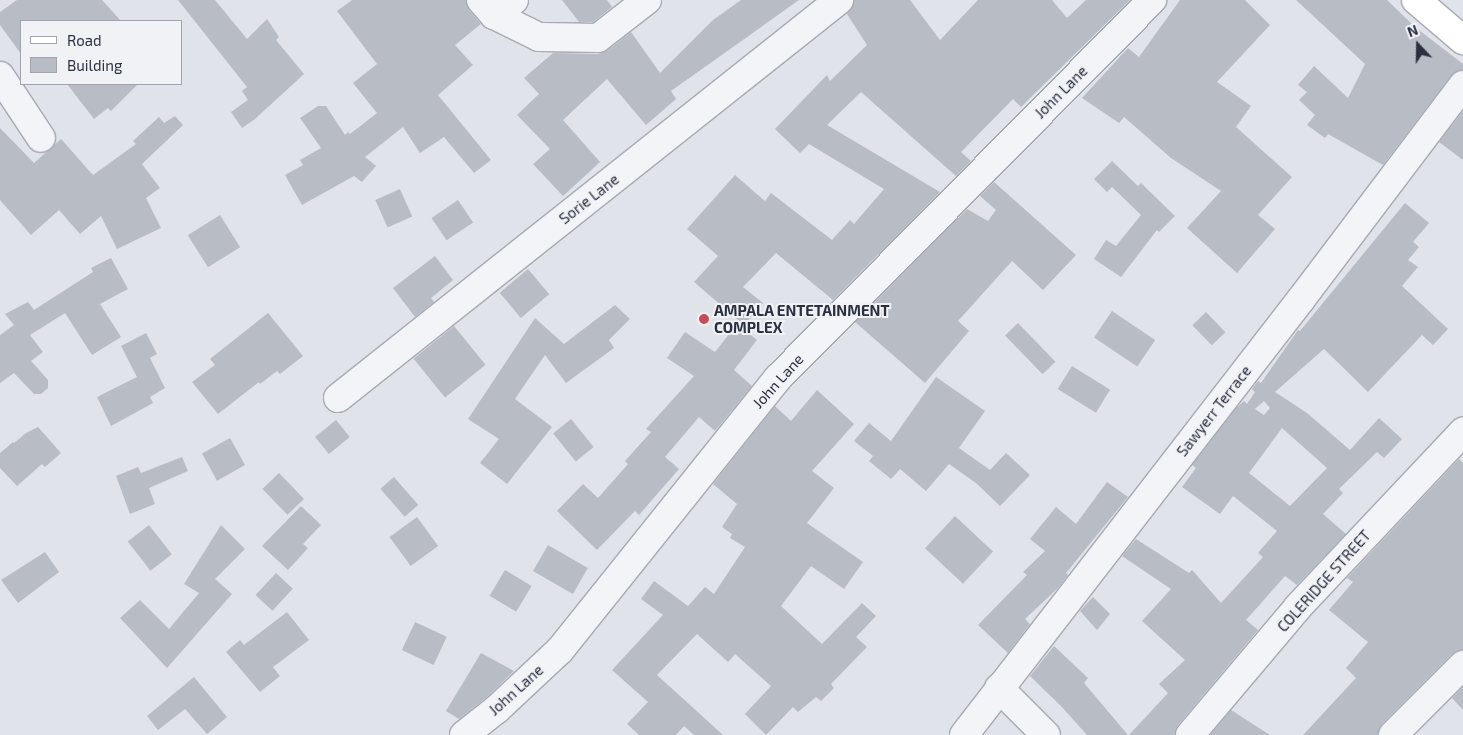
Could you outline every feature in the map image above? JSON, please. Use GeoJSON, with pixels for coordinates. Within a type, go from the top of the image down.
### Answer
{"type":"FeatureCollection","features":[{"type":"Feature","properties":{"kind":"main road"},"geometry":{"type":"LineString","coordinates":[[1416,0],[1463,40]]}},
{"type":"Feature","properties":{"kind":"street"},"geometry":{"type":"LineString","coordinates":[[496,5],[539,37],[598,38],[647,0]]}},
{"type":"Feature","properties":{"kind":"street","name":"Sorie Lane"},"geometry":{"type":"LineString","coordinates":[[338,398],[839,0]]}},
{"type":"Feature","properties":{"kind":"street","name":"John Lane"},"geometry":{"type":"LineString","coordinates":[[464,735],[497,709],[560,650],[778,378],[1152,0]]}},
{"type":"Feature","properties":{"kind":"street"},"geometry":{"type":"LineString","coordinates":[[0,76],[41,138]]}},
{"type":"Feature","properties":{"kind":"street","name":"Sawyerr Terrace"},"geometry":{"type":"LineString","coordinates":[[964,735],[1296,306],[1463,84]]}},
{"type":"Feature","properties":{"kind":"street","name":"COLERIDGE STREET"},"geometry":{"type":"LineString","coordinates":[[1190,735],[1298,607],[1463,432]]}},
{"type":"Feature","properties":{"kind":"street"},"geometry":{"type":"LineString","coordinates":[[1393,735],[1463,665]]}},
{"type":"Feature","properties":{"kind":"street"},"geometry":{"type":"LineString","coordinates":[[1000,688],[1046,735]]}},
{"type":"Feature","properties":{"kind":"building"},"geometry":{"type":"Polygon","coordinates":[[[17,0],[102,0],[120,20],[20,20],[20,53],[0,25],[0,12],[17,0]]]}},
{"type":"Feature","properties":{"kind":"building"},"geometry":{"type":"Polygon","coordinates":[[[178,0],[215,0],[247,39],[267,19],[279,37],[276,40],[304,74],[255,119],[242,128],[231,112],[248,100],[242,91],[247,87],[178,0]]]}},
{"type":"Feature","properties":{"kind":"building"},"geometry":{"type":"Polygon","coordinates":[[[352,0],[466,0],[469,10],[481,24],[455,45],[473,65],[438,95],[491,160],[474,173],[444,137],[420,153],[403,127],[365,157],[376,166],[362,182],[354,176],[302,205],[285,175],[303,165],[300,160],[321,148],[300,118],[318,106],[326,106],[345,135],[348,132],[350,134],[377,113],[353,83],[377,64],[337,11],[352,0]]]}},
{"type":"Feature","properties":{"kind":"building"},"geometry":{"type":"Polygon","coordinates":[[[562,0],[607,0],[612,7],[593,22],[579,22],[562,0]]]}},
{"type":"Feature","properties":{"kind":"building"},"geometry":{"type":"Polygon","coordinates":[[[741,0],[799,0],[671,91],[676,99],[646,125],[607,79],[563,120],[600,162],[563,196],[533,164],[550,149],[517,115],[539,94],[524,78],[553,53],[598,54],[608,50],[631,32],[660,73],[713,20],[741,0]]]}},
{"type":"Feature","properties":{"kind":"building"},"geometry":{"type":"Polygon","coordinates":[[[854,0],[910,0],[940,40],[978,0],[1052,0],[1067,18],[1086,0],[1130,0],[1021,107],[1013,99],[961,152],[971,161],[956,176],[861,92],[827,125],[940,192],[833,300],[776,253],[743,287],[763,303],[744,325],[694,282],[718,256],[687,229],[735,175],[765,201],[771,193],[832,240],[850,220],[854,224],[884,189],[809,144],[800,153],[775,129],[827,75],[830,81],[867,45],[847,14],[853,6],[854,0]]]}},
{"type":"Feature","properties":{"kind":"building"},"geometry":{"type":"Polygon","coordinates":[[[1180,0],[1245,0],[1270,25],[1217,82],[1251,106],[1236,127],[1292,177],[1258,215],[1275,229],[1237,273],[1187,228],[1221,191],[1171,158],[1124,117],[1119,123],[1082,98],[1128,48],[1139,57],[1180,0]]]}},
{"type":"Feature","properties":{"kind":"building"},"geometry":{"type":"Polygon","coordinates":[[[1296,0],[1387,0],[1415,27],[1463,64],[1463,70],[1451,76],[1383,165],[1328,134],[1325,138],[1307,125],[1315,115],[1299,100],[1307,92],[1298,85],[1314,66],[1348,98],[1365,64],[1296,0]]]}},
{"type":"Feature","properties":{"kind":"building"},"geometry":{"type":"Polygon","coordinates":[[[68,85],[137,85],[111,111],[108,108],[94,119],[68,85]]]}},
{"type":"Feature","properties":{"kind":"building"},"geometry":{"type":"Polygon","coordinates":[[[1463,111],[1463,160],[1439,142],[1463,111]]]}},
{"type":"Feature","properties":{"kind":"building"},"geometry":{"type":"Polygon","coordinates":[[[175,116],[183,125],[142,164],[160,188],[146,198],[161,228],[117,249],[101,216],[80,234],[59,210],[31,235],[0,200],[0,128],[34,163],[61,139],[93,175],[136,144],[133,141],[159,117],[164,123],[175,116]]]}},
{"type":"Feature","properties":{"kind":"building"},"geometry":{"type":"Polygon","coordinates":[[[1112,161],[1138,186],[1141,183],[1175,216],[1159,232],[1157,230],[1121,277],[1094,259],[1106,240],[1116,246],[1141,215],[1112,187],[1107,192],[1094,179],[1112,161]]]}},
{"type":"Feature","properties":{"kind":"building"},"geometry":{"type":"Polygon","coordinates":[[[994,182],[1076,255],[1043,290],[1012,261],[958,321],[969,331],[925,383],[855,322],[967,209],[988,221],[996,210],[980,196],[994,182]]]}},
{"type":"Feature","properties":{"kind":"building"},"geometry":{"type":"Polygon","coordinates":[[[400,189],[412,216],[388,227],[375,200],[400,189]]]}},
{"type":"Feature","properties":{"kind":"building"},"geometry":{"type":"Polygon","coordinates":[[[458,200],[473,222],[447,240],[431,218],[458,200]]]}},
{"type":"Feature","properties":{"kind":"building"},"geometry":{"type":"Polygon","coordinates":[[[1405,203],[1429,223],[1413,242],[1419,247],[1408,260],[1418,267],[1402,286],[1448,329],[1433,345],[1422,335],[1368,392],[1324,349],[1275,392],[1307,413],[1350,450],[1379,418],[1402,439],[1384,458],[1377,452],[1339,489],[1343,493],[1323,514],[1346,534],[1297,585],[1285,576],[1246,620],[1258,630],[1178,725],[1175,735],[1129,735],[1168,693],[1159,684],[1185,660],[1142,621],[1171,589],[1122,556],[1136,539],[1189,573],[1192,570],[1221,603],[1263,557],[1258,553],[1277,531],[1233,496],[1220,514],[1182,487],[1196,468],[1192,465],[1237,407],[1244,401],[1247,404],[1255,392],[1252,389],[1258,381],[1261,383],[1298,330],[1300,331],[1405,203]],[[1264,401],[1255,409],[1264,415],[1270,408],[1264,401]],[[1282,428],[1249,473],[1290,506],[1327,468],[1282,428]]]}},
{"type":"Feature","properties":{"kind":"building"},"geometry":{"type":"Polygon","coordinates":[[[220,215],[240,247],[208,267],[188,235],[220,215]]]}},
{"type":"Feature","properties":{"kind":"building"},"geometry":{"type":"Polygon","coordinates":[[[435,256],[453,280],[431,298],[434,302],[415,317],[393,288],[435,256]]]}},
{"type":"Feature","properties":{"kind":"building"},"geometry":{"type":"Polygon","coordinates":[[[111,258],[128,289],[100,304],[121,337],[92,355],[65,313],[30,335],[43,352],[31,361],[48,380],[48,388],[41,394],[34,394],[14,373],[0,383],[0,335],[14,325],[5,314],[28,302],[34,310],[93,272],[91,268],[111,258]]]}},
{"type":"Feature","properties":{"kind":"building"},"geometry":{"type":"Polygon","coordinates":[[[528,269],[549,294],[521,318],[500,293],[528,269]]]}},
{"type":"Feature","properties":{"kind":"building"},"geometry":{"type":"Polygon","coordinates":[[[615,305],[630,319],[609,340],[614,348],[566,383],[545,355],[515,399],[552,427],[507,484],[480,463],[499,439],[468,419],[535,318],[564,344],[615,305]]]}},
{"type":"Feature","properties":{"kind":"building"},"geometry":{"type":"Polygon","coordinates":[[[1112,311],[1155,340],[1137,367],[1094,338],[1112,311]]]}},
{"type":"Feature","properties":{"kind":"building"},"geometry":{"type":"Polygon","coordinates":[[[1206,312],[1225,332],[1212,345],[1192,325],[1206,312]]]}},
{"type":"Feature","properties":{"kind":"building"},"geometry":{"type":"Polygon","coordinates":[[[268,313],[303,356],[280,374],[277,371],[260,384],[259,382],[218,414],[192,382],[215,365],[210,359],[268,313]]]}},
{"type":"Feature","properties":{"kind":"building"},"geometry":{"type":"Polygon","coordinates":[[[1018,323],[1056,362],[1043,374],[1005,336],[1018,323]]]}},
{"type":"Feature","properties":{"kind":"building"},"geometry":{"type":"Polygon","coordinates":[[[737,324],[757,340],[734,370],[752,386],[715,431],[699,417],[665,457],[679,469],[639,515],[635,511],[597,550],[557,511],[583,484],[598,498],[628,464],[625,461],[651,432],[646,429],[694,376],[667,358],[685,332],[715,352],[737,324]]]}},
{"type":"Feature","properties":{"kind":"building"},"geometry":{"type":"Polygon","coordinates":[[[454,326],[485,365],[445,398],[414,359],[454,326]]]}},
{"type":"Feature","properties":{"kind":"building"},"geometry":{"type":"Polygon","coordinates":[[[146,333],[157,354],[150,358],[165,388],[150,397],[153,403],[111,426],[97,397],[137,377],[121,346],[146,333]]]}},
{"type":"Feature","properties":{"kind":"building"},"geometry":{"type":"Polygon","coordinates":[[[1072,366],[1110,390],[1096,413],[1058,389],[1072,366]]]}},
{"type":"Feature","properties":{"kind":"building"},"geometry":{"type":"Polygon","coordinates":[[[936,377],[985,411],[959,448],[990,470],[1006,453],[1030,475],[1000,506],[976,483],[949,464],[926,491],[900,469],[891,479],[869,461],[873,456],[854,441],[869,423],[891,441],[936,377]]]}},
{"type":"Feature","properties":{"kind":"building"},"geometry":{"type":"Polygon","coordinates":[[[817,390],[854,424],[812,471],[834,488],[807,523],[863,562],[844,589],[811,566],[781,606],[822,644],[862,603],[876,616],[856,637],[867,647],[831,684],[834,688],[821,701],[816,697],[798,712],[793,707],[766,735],[745,714],[771,686],[735,654],[728,662],[697,634],[657,675],[723,735],[694,735],[684,726],[676,735],[639,735],[627,724],[648,702],[612,670],[663,615],[641,599],[654,581],[688,606],[705,587],[714,594],[745,547],[730,538],[732,534],[722,527],[737,504],[713,484],[775,406],[791,421],[817,390]]]}},
{"type":"Feature","properties":{"kind":"building"},"geometry":{"type":"Polygon","coordinates":[[[571,419],[594,447],[576,461],[553,433],[571,419]]]}},
{"type":"Feature","properties":{"kind":"building"},"geometry":{"type":"Polygon","coordinates":[[[336,420],[350,437],[329,454],[315,437],[336,420]]]}},
{"type":"Feature","properties":{"kind":"building"},"geometry":{"type":"Polygon","coordinates":[[[38,427],[61,453],[45,467],[42,464],[17,486],[0,468],[0,453],[26,433],[38,427]]]}},
{"type":"Feature","properties":{"kind":"building"},"geometry":{"type":"Polygon","coordinates":[[[230,438],[245,465],[217,481],[202,454],[230,438]]]}},
{"type":"Feature","properties":{"kind":"building"},"geometry":{"type":"Polygon","coordinates":[[[182,457],[188,471],[149,488],[155,504],[130,514],[116,476],[138,467],[141,473],[182,457]]]}},
{"type":"Feature","properties":{"kind":"building"},"geometry":{"type":"Polygon","coordinates":[[[1459,459],[1463,463],[1463,650],[1452,654],[1382,724],[1378,735],[1303,735],[1356,678],[1346,668],[1368,642],[1329,610],[1353,582],[1347,578],[1459,459]]]}},
{"type":"Feature","properties":{"kind":"building"},"geometry":{"type":"Polygon","coordinates":[[[279,473],[304,499],[287,515],[262,489],[279,473]]]}},
{"type":"Feature","properties":{"kind":"building"},"geometry":{"type":"Polygon","coordinates":[[[394,477],[418,505],[405,517],[380,489],[394,477]]]}},
{"type":"Feature","properties":{"kind":"building"},"geometry":{"type":"Polygon","coordinates":[[[1107,482],[1128,497],[1066,573],[1068,575],[1058,588],[1025,619],[1030,624],[1008,653],[978,625],[1027,575],[1023,572],[1045,551],[1030,539],[1056,507],[1076,524],[1107,482]]]}},
{"type":"Feature","properties":{"kind":"building"},"geometry":{"type":"Polygon","coordinates":[[[301,506],[321,525],[303,544],[308,548],[288,570],[262,546],[301,506]]]}},
{"type":"Feature","properties":{"kind":"building"},"geometry":{"type":"Polygon","coordinates":[[[955,516],[993,551],[963,584],[925,548],[955,516]]]}},
{"type":"Feature","properties":{"kind":"building"},"geometry":{"type":"Polygon","coordinates":[[[417,517],[438,546],[411,566],[389,537],[417,517]]]}},
{"type":"Feature","properties":{"kind":"building"},"geometry":{"type":"Polygon","coordinates":[[[149,525],[172,554],[151,571],[128,542],[149,525]]]}},
{"type":"Feature","properties":{"kind":"building"},"geometry":{"type":"Polygon","coordinates":[[[221,525],[245,549],[215,579],[232,594],[167,668],[120,618],[140,600],[169,629],[199,593],[184,584],[221,525]]]}},
{"type":"Feature","properties":{"kind":"building"},"geometry":{"type":"Polygon","coordinates":[[[548,545],[588,568],[573,594],[533,571],[548,545]]]}},
{"type":"Feature","properties":{"kind":"building"},"geometry":{"type":"Polygon","coordinates":[[[45,552],[59,572],[18,603],[1,580],[45,552]]]}},
{"type":"Feature","properties":{"kind":"building"},"geometry":{"type":"Polygon","coordinates":[[[505,570],[532,586],[516,612],[490,596],[505,570]]]}},
{"type":"Feature","properties":{"kind":"building"},"geometry":{"type":"Polygon","coordinates":[[[276,573],[293,589],[272,611],[256,595],[276,573]]]}},
{"type":"Feature","properties":{"kind":"building"},"geometry":{"type":"Polygon","coordinates":[[[1093,597],[1110,614],[1097,630],[1080,611],[1093,597]]]}},
{"type":"Feature","properties":{"kind":"building"},"geometry":{"type":"Polygon","coordinates":[[[287,612],[309,640],[273,667],[280,676],[260,692],[226,652],[240,640],[244,645],[287,612]]]}},
{"type":"Feature","properties":{"kind":"building"},"geometry":{"type":"Polygon","coordinates":[[[415,622],[447,637],[434,665],[402,650],[415,622]]]}},
{"type":"Feature","properties":{"kind":"building"},"geometry":{"type":"Polygon","coordinates":[[[1054,646],[1088,678],[1084,683],[1128,735],[1087,735],[1030,676],[1054,646]]]}},
{"type":"Feature","properties":{"kind":"building"},"geometry":{"type":"Polygon","coordinates":[[[481,653],[514,671],[487,697],[459,719],[446,711],[481,653]]]}},
{"type":"Feature","properties":{"kind":"building"},"geometry":{"type":"Polygon","coordinates":[[[194,677],[227,717],[207,734],[185,709],[158,730],[147,716],[194,677]]]}},
{"type":"Feature","properties":{"kind":"building"},"geometry":{"type":"Polygon","coordinates":[[[1463,687],[1463,710],[1452,698],[1463,687]]]}},
{"type":"Feature","properties":{"kind":"building"},"geometry":{"type":"Polygon","coordinates":[[[1231,710],[1270,735],[1210,735],[1231,710]]]}},
{"type":"Feature","properties":{"kind":"place","name":"AMPALA ENTETAINMENT COMPLEX"},"geometry":{"type":"Point","coordinates":[704,319]}}]}
